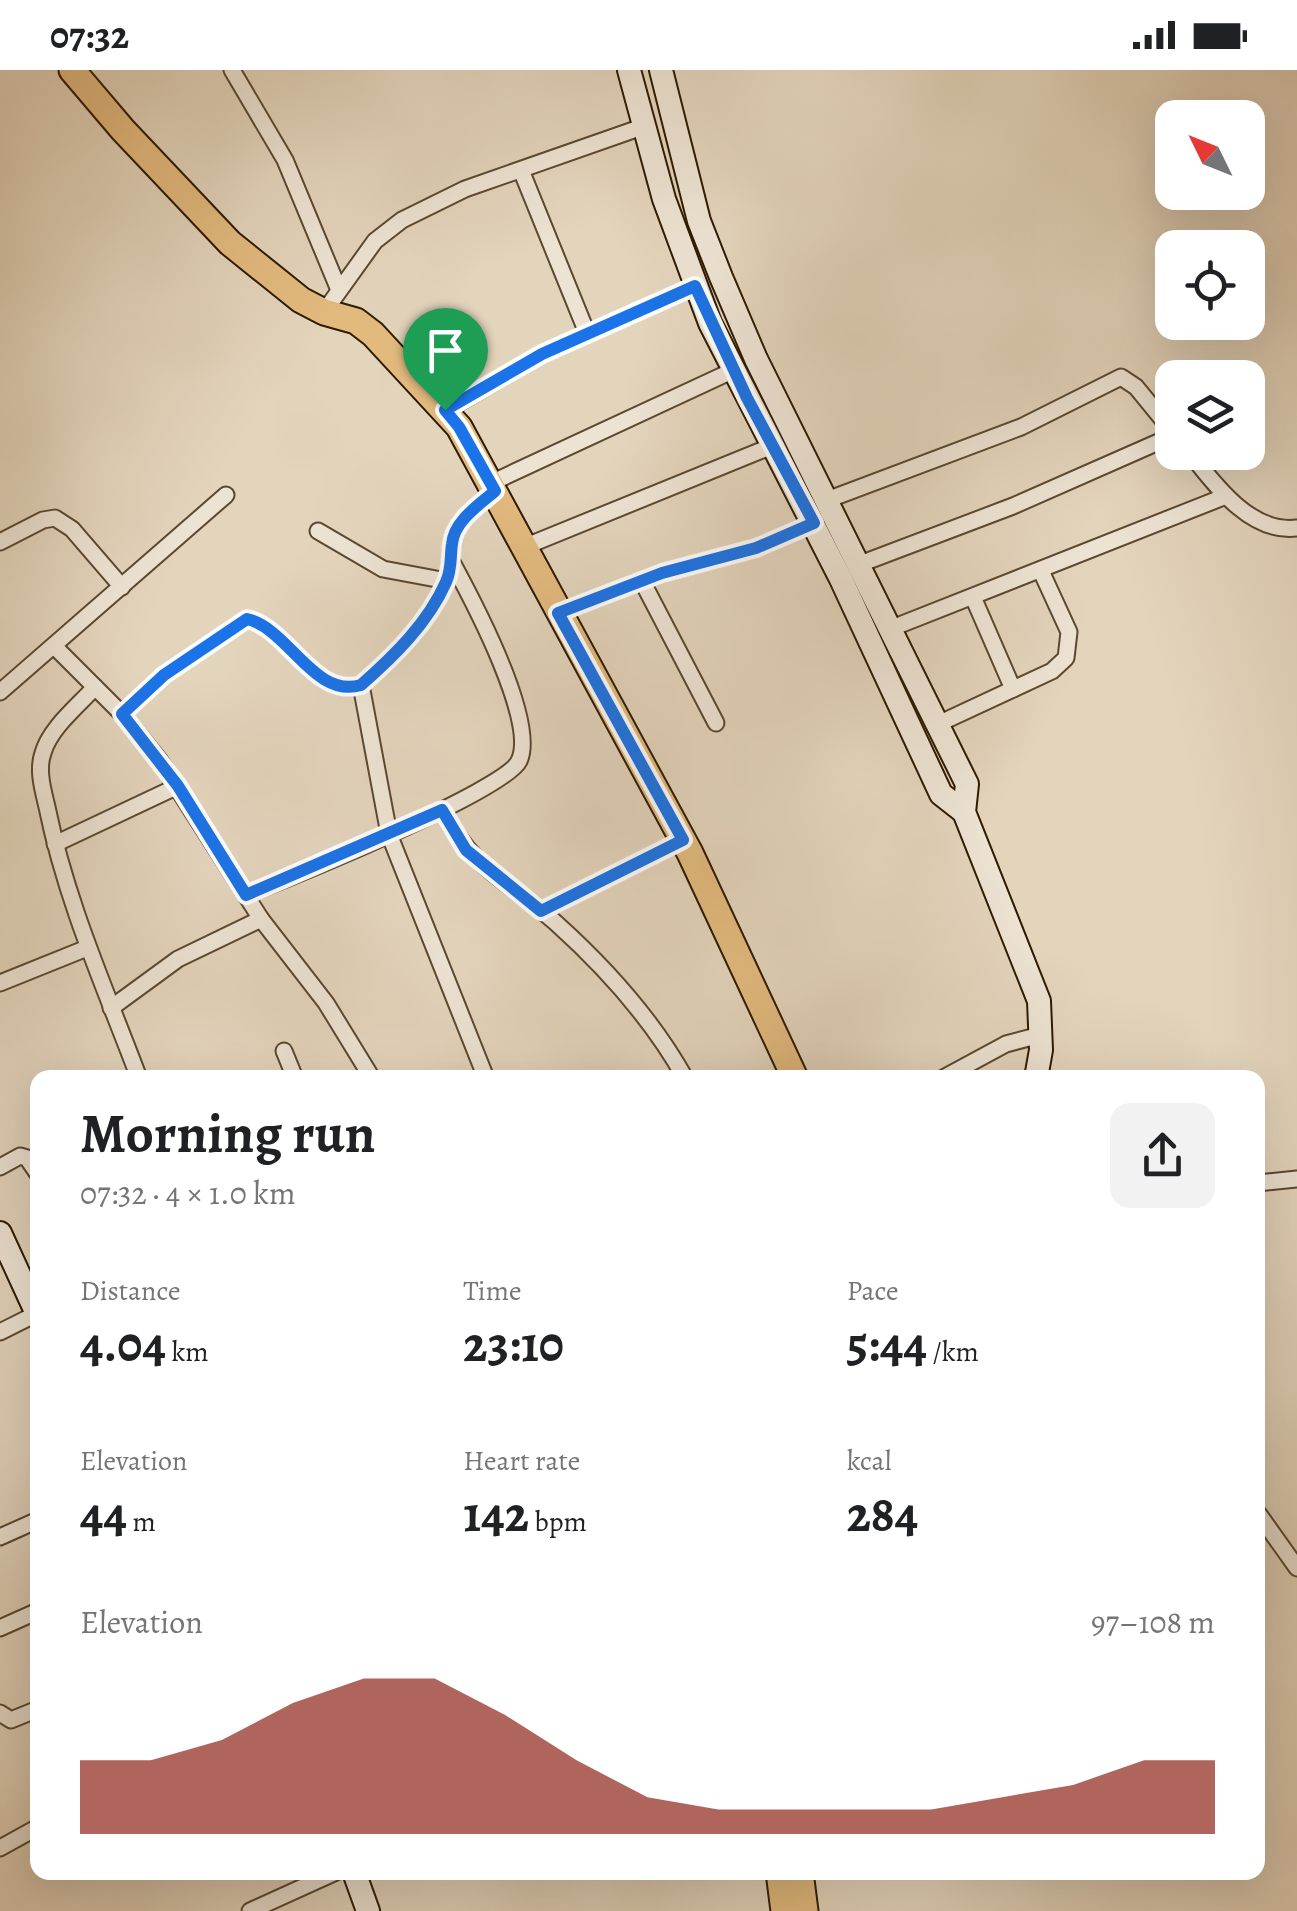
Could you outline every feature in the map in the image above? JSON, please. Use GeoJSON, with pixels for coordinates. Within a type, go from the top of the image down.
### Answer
{"type":"FeatureCollection","features":[{"type":"Feature","properties":{"kind":"main road"},"geometry":{"type":"LineString","coordinates":[[72,70],[230,243],[292,293],[373,334],[459,427],[683,840],[791,1070]]}},
{"type":"Feature","properties":{"kind":"main road"},"geometry":{"type":"LineString","coordinates":[[779,1880],[784,1911]]}},
{"type":"Feature","properties":{"kind":"main road"},"geometry":{"type":"LineString","coordinates":[[801,1880],[805,1911]]}},
{"type":"Feature","properties":{"kind":"street"},"geometry":{"type":"LineString","coordinates":[[232,70],[286,160],[339,290]]}},
{"type":"Feature","properties":{"kind":"street"},"geometry":{"type":"LineString","coordinates":[[629,70],[642,127],[695,286],[814,523],[942,794],[964,812]]}},
{"type":"Feature","properties":{"kind":"street"},"geometry":{"type":"LineString","coordinates":[[662,70],[676,135],[710,249],[756,360],[967,784],[964,812],[1039,1002],[1037,1070]]}},
{"type":"Feature","properties":{"kind":"street"},"geometry":{"type":"LineString","coordinates":[[324,312],[375,241],[402,220],[465,189],[642,127]]}},
{"type":"Feature","properties":{"kind":"street"},"geometry":{"type":"LineString","coordinates":[[521,170],[587,333]]}},
{"type":"Feature","properties":{"kind":"street"},"geometry":{"type":"LineString","coordinates":[[445,410],[510,371],[695,286]]}},
{"type":"Feature","properties":{"kind":"street"},"geometry":{"type":"LineString","coordinates":[[122,714],[164,675],[247,619],[267,629],[329,683],[349,688],[361,685],[416,629],[447,581],[454,533],[493,487],[734,370]]}},
{"type":"Feature","properties":{"kind":"street"},"geometry":{"type":"LineString","coordinates":[[827,500],[1020,427],[1121,377],[1136,386],[1155,411]]}},
{"type":"Feature","properties":{"kind":"street"},"geometry":{"type":"LineString","coordinates":[[860,564],[1013,506],[1155,442]]}},
{"type":"Feature","properties":{"kind":"street"},"geometry":{"type":"LineString","coordinates":[[524,548],[772,446]]}},
{"type":"Feature","properties":{"kind":"street"},"geometry":{"type":"LineString","coordinates":[[1204,470],[1226,496],[1270,526],[1297,528]]}},
{"type":"Feature","properties":{"kind":"street"},"geometry":{"type":"LineString","coordinates":[[0,692],[226,495]]}},
{"type":"Feature","properties":{"kind":"street"},"geometry":{"type":"LineString","coordinates":[[892,628],[1226,496]]}},
{"type":"Feature","properties":{"kind":"street"},"geometry":{"type":"LineString","coordinates":[[0,542],[55,518],[72,529],[122,587]]}},
{"type":"Feature","properties":{"kind":"street"},"geometry":{"type":"LineString","coordinates":[[558,613],[642,581],[756,548],[814,523]]}},
{"type":"Feature","properties":{"kind":"street"},"geometry":{"type":"LineString","coordinates":[[318,531],[383,569],[447,581]]}},
{"type":"Feature","properties":{"kind":"street"},"geometry":{"type":"LineString","coordinates":[[246,895],[442,810],[507,776],[520,761],[518,722],[494,639],[452,562]]}},
{"type":"Feature","properties":{"kind":"street"},"geometry":{"type":"LineString","coordinates":[[938,724],[1061,665],[1069,652],[1069,632],[1041,571]]}},
{"type":"Feature","properties":{"kind":"street"},"geometry":{"type":"LineString","coordinates":[[642,581],[716,724]]}},
{"type":"Feature","properties":{"kind":"street"},"geometry":{"type":"LineString","coordinates":[[973,597],[1013,689]]}},
{"type":"Feature","properties":{"kind":"street"},"geometry":{"type":"LineString","coordinates":[[54,646],[122,714],[178,786],[246,895],[326,1003],[367,1070]]}},
{"type":"Feature","properties":{"kind":"street"},"geometry":{"type":"LineString","coordinates":[[361,685],[388,834],[482,1070]]}},
{"type":"Feature","properties":{"kind":"street"},"geometry":{"type":"LineString","coordinates":[[95,687],[43,752],[40,769],[55,844],[87,948],[136,1070]]}},
{"type":"Feature","properties":{"kind":"street"},"geometry":{"type":"LineString","coordinates":[[55,844],[178,786]]}},
{"type":"Feature","properties":{"kind":"street"},"geometry":{"type":"LineString","coordinates":[[442,810],[466,850],[541,911],[634,1002],[680,1070]]}},
{"type":"Feature","properties":{"kind":"street"},"geometry":{"type":"LineString","coordinates":[[541,911],[683,840]]}},
{"type":"Feature","properties":{"kind":"street"},"geometry":{"type":"LineString","coordinates":[[111,1008],[178,960],[262,919]]}},
{"type":"Feature","properties":{"kind":"street"},"geometry":{"type":"LineString","coordinates":[[0,983],[87,948]]}},
{"type":"Feature","properties":{"kind":"street"},"geometry":{"type":"LineString","coordinates":[[958,1070],[1006,1044],[1040,1035]]}},
{"type":"Feature","properties":{"kind":"street"},"geometry":{"type":"LineString","coordinates":[[284,1050],[292,1070]]}},
{"type":"Feature","properties":{"kind":"street"},"geometry":{"type":"LineString","coordinates":[[0,1166],[20,1156],[30,1162]]}},
{"type":"Feature","properties":{"kind":"street"},"geometry":{"type":"LineString","coordinates":[[1265,1182],[1297,1178]]}},
{"type":"Feature","properties":{"kind":"street"},"geometry":{"type":"LineString","coordinates":[[0,1233],[30,1299]]}},
{"type":"Feature","properties":{"kind":"street"},"geometry":{"type":"LineString","coordinates":[[0,1332],[30,1317]]}},
{"type":"Feature","properties":{"kind":"street"},"geometry":{"type":"LineString","coordinates":[[1,1535],[30,1523]]}},
{"type":"Feature","properties":{"kind":"street"},"geometry":{"type":"LineString","coordinates":[[1265,1523],[1297,1568]]}},
{"type":"Feature","properties":{"kind":"street"},"geometry":{"type":"LineString","coordinates":[[0,1628],[30,1615]]}},
{"type":"Feature","properties":{"kind":"street"},"geometry":{"type":"LineString","coordinates":[[0,1713],[11,1720],[30,1712]]}},
{"type":"Feature","properties":{"kind":"street"},"geometry":{"type":"LineString","coordinates":[[0,1848],[30,1831]]}},
{"type":"Feature","properties":{"kind":"street"},"geometry":{"type":"LineString","coordinates":[[250,1911],[318,1880]]}},
{"type":"Feature","properties":{"kind":"street"},"geometry":{"type":"LineString","coordinates":[[357,1880],[368,1911]]}},
{"type":"Feature","properties":{"kind":"route"},"geometry":{"type":"LineString","coordinates":[[695,286],[747,398],[814,523],[756,548],[662,573],[558,613],[683,840],[541,911],[466,850],[442,810],[246,895],[178,786],[122,714],[164,675],[247,619],[257,621],[329,683],[340,688],[361,685],[382,667],[416,629],[447,581],[454,533],[462,520],[495,491],[445,410],[568,341],[695,286]]}}]}
